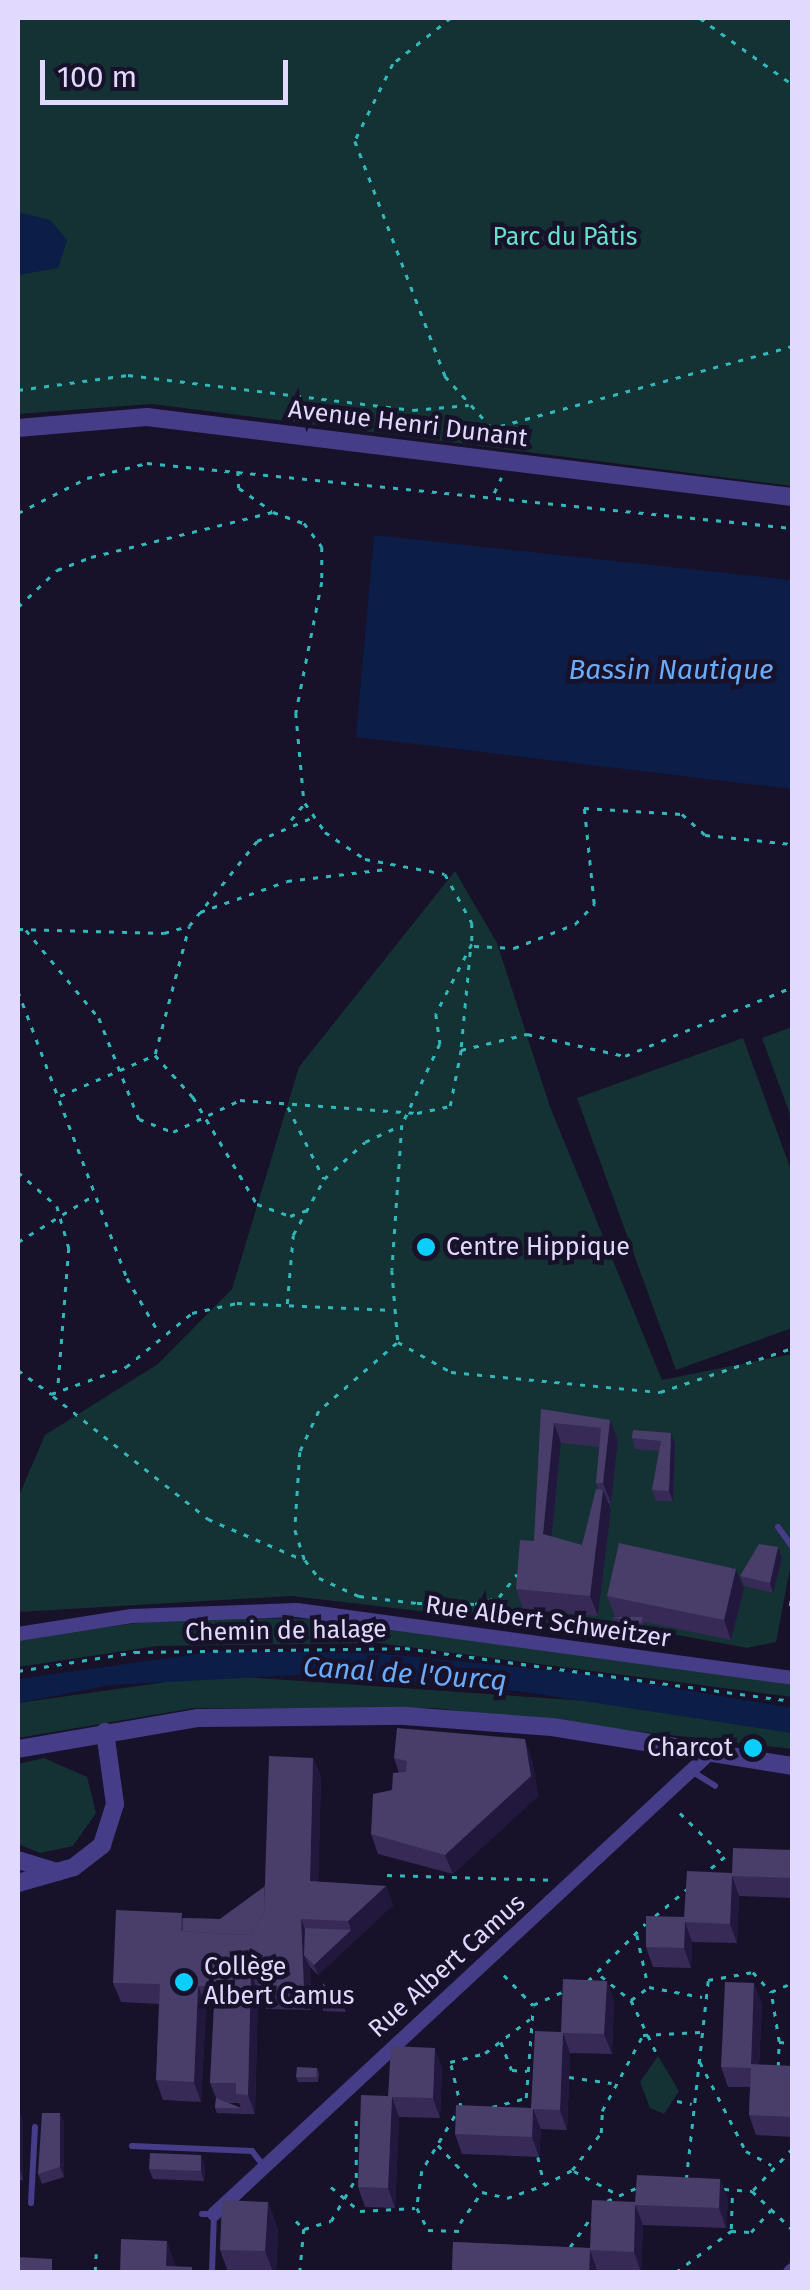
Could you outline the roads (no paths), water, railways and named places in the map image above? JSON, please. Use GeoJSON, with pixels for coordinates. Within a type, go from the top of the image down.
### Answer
{"type":"FeatureCollection","features":[{"type":"Feature","properties":{"kind":"street","name":"Avenue Henri Dunant"},"geometry":{"type":"LineString","coordinates":[[18,428],[147,417],[792,497]]}},
{"type":"Feature","properties":{"kind":"street","name":"Rue Albert Schweitzer"},"geometry":{"type":"LineString","coordinates":[[18,1634],[132,1616],[296,1610],[792,1678]]}},
{"type":"Feature","properties":{"kind":"street"},"geometry":{"type":"LineString","coordinates":[[18,1749],[105,1732],[256,1715],[404,1716],[712,1751],[792,1766]]}},
{"type":"Feature","properties":{"kind":"street"},"geometry":{"type":"LineString","coordinates":[[18,1883],[87,1860],[114,1819],[105,1732]]}},
{"type":"Feature","properties":{"kind":"street","name":"Rue Albert Camus"},"geometry":{"type":"LineString","coordinates":[[218,2211],[263,2165],[572,1882],[595,1854],[663,1789],[693,1772],[712,1751]]}},
{"type":"Feature","properties":{"kind":"street"},"geometry":{"type":"LineString","coordinates":[[18,1860],[57,1872]]}},
{"type":"Feature","properties":{"kind":"lane"},"geometry":{"type":"LineString","coordinates":[[778,1527],[792,1546]]}},
{"type":"Feature","properties":{"kind":"lane"},"geometry":{"type":"LineString","coordinates":[[693,1772],[715,1786]]}},
{"type":"Feature","properties":{"kind":"lane"},"geometry":{"type":"LineString","coordinates":[[31,2202],[35,2127]]}},
{"type":"Feature","properties":{"kind":"lane"},"geometry":{"type":"LineString","coordinates":[[132,2146],[252,2151],[263,2165]]}},
{"type":"Feature","properties":{"kind":"lane"},"geometry":{"type":"LineString","coordinates":[[212,2272],[218,2211]]}},
{"type":"Feature","properties":{"kind":"lane"},"geometry":{"type":"LineString","coordinates":[[202,2246],[213,2236]]}},
{"type":"Feature","properties":{"kind":"water"},"geometry":{"type":"Polygon","coordinates":[[[18,212],[50,220],[67,240],[58,268],[18,275],[18,212]]]}},
{"type":"Feature","properties":{"kind":"water","name":"Bassin Nautique"},"geometry":{"type":"Polygon","coordinates":[[[374,535],[792,580],[792,789],[356,737],[374,535]]]}},
{"type":"Feature","properties":{"kind":"water","name":"Canal de l'Ourcq"},"geometry":{"type":"Polygon","coordinates":[[[219,1651],[377,1653],[596,1675],[792,1708],[792,1733],[518,1691],[297,1675],[111,1685],[18,1703],[18,1679],[219,1651]]]}},
{"type":"Feature","properties":{"kind":"place","name":"Centre Hippique"},"geometry":{"type":"Point","coordinates":[426,1247]}},
{"type":"Feature","properties":{"kind":"place","name":"Charcot"},"geometry":{"type":"Point","coordinates":[753,1748]}},
{"type":"Feature","properties":{"kind":"place","name":"Collège Albert Camus"},"geometry":{"type":"Point","coordinates":[184,1982]}},
{"type":"Feature","properties":{"kind":"park label","name":"Parc du Pâtis"},"geometry":{"type":"Point","coordinates":[565,237]}}]}
